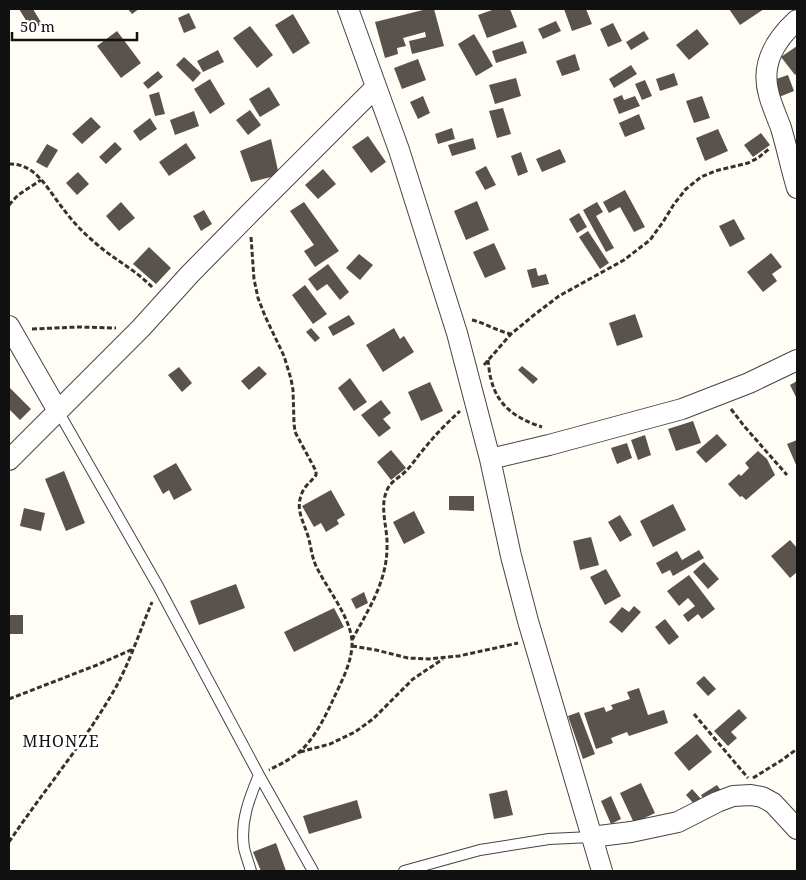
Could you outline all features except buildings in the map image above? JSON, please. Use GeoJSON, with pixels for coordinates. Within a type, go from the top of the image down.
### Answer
{"type":"FeatureCollection","features":[{"type":"Feature","properties":{"kind":"street"},"geometry":{"type":"LineString","coordinates":[[348,9],[399,150],[452,315],[490,459],[511,556],[533,640],[602,871]]}},
{"type":"Feature","properties":{"kind":"street"},"geometry":{"type":"LineString","coordinates":[[797,20],[784,32],[775,47],[767,62],[765,78],[797,188]]}},
{"type":"Feature","properties":{"kind":"street"},"geometry":{"type":"LineString","coordinates":[[9,460],[376,87]]}},
{"type":"Feature","properties":{"kind":"street"},"geometry":{"type":"LineString","coordinates":[[10,328],[58,411]]}},
{"type":"Feature","properties":{"kind":"street"},"geometry":{"type":"LineString","coordinates":[[490,459],[682,409],[749,383],[797,360]]}},
{"type":"Feature","properties":{"kind":"street"},"geometry":{"type":"LineString","coordinates":[[591,837],[631,832],[678,822],[733,796],[751,795],[762,797],[773,803],[797,829]]}},
{"type":"Feature","properties":{"kind":"lane"},"geometry":{"type":"LineString","coordinates":[[58,411],[158,586],[313,871]]}},
{"type":"Feature","properties":{"kind":"lane"},"geometry":{"type":"LineString","coordinates":[[251,871],[244,848],[243,823],[248,801],[260,775]]}},
{"type":"Feature","properties":{"kind":"lane"},"geometry":{"type":"LineString","coordinates":[[404,871],[480,850],[550,840],[591,837]]}},
{"type":"Feature","properties":{"kind":"path"},"geometry":{"type":"LineString","coordinates":[[352,640],[374,600],[385,570],[388,546],[384,522],[384,498],[387,489],[391,483],[406,471],[472,390],[488,359],[511,334],[559,296],[624,260],[650,240],[680,196],[701,177],[715,170],[748,163],[762,155],[773,146],[780,127]]}},
{"type":"Feature","properties":{"kind":"path"},"geometry":{"type":"LineString","coordinates":[[9,164],[22,166],[32,171],[42,180],[74,222],[91,240],[141,277],[165,301]]}},
{"type":"Feature","properties":{"kind":"path"},"geometry":{"type":"LineString","coordinates":[[9,206],[18,195],[42,180]]}},
{"type":"Feature","properties":{"kind":"path"},"geometry":{"type":"LineString","coordinates":[[249,214],[254,279],[258,298],[284,356],[291,379],[296,432],[316,471],[316,475],[305,486],[301,494],[299,511],[314,561],[340,606],[352,640],[351,653],[346,670],[318,730],[300,752],[260,775]]}},
{"type":"Feature","properties":{"kind":"path"},"geometry":{"type":"LineString","coordinates":[[452,315],[484,323],[502,332],[511,334]]}},
{"type":"Feature","properties":{"kind":"path"},"geometry":{"type":"LineString","coordinates":[[10,328],[140,328]]}},
{"type":"Feature","properties":{"kind":"path"},"geometry":{"type":"LineString","coordinates":[[488,359],[491,379],[505,407],[525,421],[546,428]]}},
{"type":"Feature","properties":{"kind":"path"},"geometry":{"type":"LineString","coordinates":[[720,394],[744,426],[786,475]]}},
{"type":"Feature","properties":{"kind":"path"},"geometry":{"type":"LineString","coordinates":[[9,842],[104,708],[117,685],[133,649],[158,586]]}},
{"type":"Feature","properties":{"kind":"path"},"geometry":{"type":"LineString","coordinates":[[352,646],[419,659],[445,658],[533,640]]}},
{"type":"Feature","properties":{"kind":"path"},"geometry":{"type":"LineString","coordinates":[[9,699],[133,649]]}},
{"type":"Feature","properties":{"kind":"path"},"geometry":{"type":"LineString","coordinates":[[300,752],[330,744],[355,732],[373,719],[413,679],[445,658]]}},
{"type":"Feature","properties":{"kind":"path"},"geometry":{"type":"LineString","coordinates":[[694,714],[750,780]]}},
{"type":"Feature","properties":{"kind":"path"},"geometry":{"type":"LineString","coordinates":[[742,784],[797,749]]}},
{"type":"Feature","properties":{"kind":"district","name":"MHONZE"},"geometry":{"type":"Point","coordinates":[61,741]}}]}
